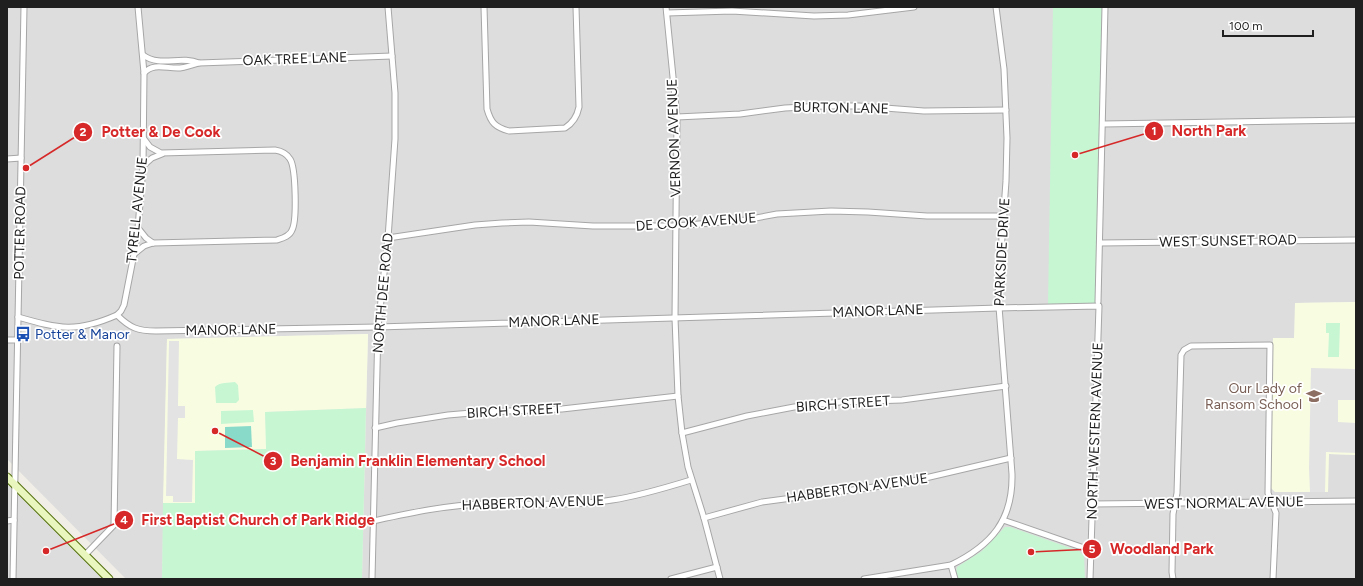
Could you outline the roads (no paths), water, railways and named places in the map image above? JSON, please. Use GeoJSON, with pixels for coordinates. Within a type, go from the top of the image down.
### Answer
{"type":"FeatureCollection","features":[{"type":"Feature","properties":{"kind":"main road"},"geometry":{"type":"LineString","coordinates":[[7,477],[110,579]]}},
{"type":"Feature","properties":{"kind":"street","name":"POTTER ROAD"},"geometry":{"type":"LineString","coordinates":[[13,579],[24,7]]}},
{"type":"Feature","properties":{"kind":"street","name":"TYRELL AVENUE"},"geometry":{"type":"LineString","coordinates":[[117,315],[124,305],[134,254],[138,228],[143,166],[144,73],[138,7]]}},
{"type":"Feature","properties":{"kind":"street","name":"NORTH DEE ROAD"},"geometry":{"type":"LineString","coordinates":[[372,579],[378,327],[388,238],[395,139],[395,93],[388,7]]}},
{"type":"Feature","properties":{"kind":"street"},"geometry":{"type":"LineString","coordinates":[[484,7],[487,109],[490,120],[501,129],[509,130],[565,128],[571,125],[578,115],[576,7]]}},
{"type":"Feature","properties":{"kind":"street","name":"VERNON AVENUE"},"geometry":{"type":"LineString","coordinates":[[666,7],[677,117],[674,318],[678,396],[682,433],[691,480],[704,518],[720,579]]}},
{"type":"Feature","properties":{"kind":"street"},"geometry":{"type":"LineString","coordinates":[[667,13],[732,11],[814,16],[914,7]]}},
{"type":"Feature","properties":{"kind":"street","name":"PARKSIDE DRIVE"},"geometry":{"type":"LineString","coordinates":[[952,565],[979,549],[994,534],[1008,509],[1012,492],[1011,458],[998,286],[1007,157],[1004,69],[996,7]]}},
{"type":"Feature","properties":{"kind":"street","name":"NORTH WESTERN AVENUE"},"geometry":{"type":"LineString","coordinates":[[1090,579],[1099,304],[1105,7]]}},
{"type":"Feature","properties":{"kind":"street","name":"OAK TREE LANE"},"geometry":{"type":"LineString","coordinates":[[143,55],[148,59],[157,62],[392,56]]}},
{"type":"Feature","properties":{"kind":"street","name":"OAK TREE LANE"},"geometry":{"type":"LineString","coordinates":[[144,73],[151,67],[158,66],[181,68],[198,62]]}},
{"type":"Feature","properties":{"kind":"street","name":"BURTON LANE"},"geometry":{"type":"LineString","coordinates":[[677,117],[740,114],[785,108],[824,106],[859,106],[924,111],[1006,110]]}},
{"type":"Feature","properties":{"kind":"street"},"geometry":{"type":"LineString","coordinates":[[1103,124],[1356,120]]}},
{"type":"Feature","properties":{"kind":"street"},"geometry":{"type":"LineString","coordinates":[[134,254],[144,246],[154,243],[277,240],[290,234],[293,230],[294,222],[295,194],[293,164],[290,158],[280,151],[161,153],[153,150],[146,144],[144,139]]}},
{"type":"Feature","properties":{"kind":"street"},"geometry":{"type":"LineString","coordinates":[[143,166],[156,156],[169,153]]}},
{"type":"Feature","properties":{"kind":"street"},"geometry":{"type":"LineString","coordinates":[[7,159],[21,158]]}},
{"type":"Feature","properties":{"kind":"street","name":"DE COOK AVENUE"},"geometry":{"type":"LineString","coordinates":[[388,238],[475,225],[502,223],[529,222],[593,226],[676,226],[744,220],[777,214],[832,211],[874,212],[927,216],[1004,216]]}},
{"type":"Feature","properties":{"kind":"street"},"geometry":{"type":"LineString","coordinates":[[138,228],[146,238],[154,243]]}},
{"type":"Feature","properties":{"kind":"street","name":"WEST SUNSET ROAD"},"geometry":{"type":"LineString","coordinates":[[1100,243],[1356,240]]}},
{"type":"Feature","properties":{"kind":"street","name":"MANOR LANE"},"geometry":{"type":"LineString","coordinates":[[117,315],[134,329],[145,331],[378,327],[1099,304]]}},
{"type":"Feature","properties":{"kind":"street"},"geometry":{"type":"LineString","coordinates":[[18,317],[57,327],[70,328],[101,322],[117,315]]}},
{"type":"Feature","properties":{"kind":"street"},"geometry":{"type":"LineString","coordinates":[[7,340],[18,340]]}},
{"type":"Feature","properties":{"kind":"street"},"geometry":{"type":"LineString","coordinates":[[1173,579],[1173,514],[1177,494],[1180,359],[1182,352],[1191,346],[1270,345],[1268,493],[1276,513],[1273,579]]}},
{"type":"Feature","properties":{"kind":"street"},"geometry":{"type":"LineString","coordinates":[[85,555],[114,525],[117,346]]}},
{"type":"Feature","properties":{"kind":"street","name":"BIRCH STREET"},"geometry":{"type":"LineString","coordinates":[[682,433],[747,416],[794,406],[840,402],[902,400],[1006,386]]}},
{"type":"Feature","properties":{"kind":"street","name":"BIRCH STREET"},"geometry":{"type":"LineString","coordinates":[[375,428],[410,420],[448,415],[562,409],[678,396]]}},
{"type":"Feature","properties":{"kind":"street","name":"HABBERTON AVENUE"},"geometry":{"type":"LineString","coordinates":[[704,518],[762,502],[904,483],[1011,458]]}},
{"type":"Feature","properties":{"kind":"street","name":"HABBERTON AVENUE"},"geometry":{"type":"LineString","coordinates":[[373,521],[429,509],[464,505],[551,505],[611,500],[652,491],[691,480]]}},
{"type":"Feature","properties":{"kind":"street","name":"WEST NORMAL AVENUE"},"geometry":{"type":"LineString","coordinates":[[1092,504],[1356,501]]}},
{"type":"Feature","properties":{"kind":"street"},"geometry":{"type":"LineString","coordinates":[[7,520],[14,520]]}},
{"type":"Feature","properties":{"kind":"street"},"geometry":{"type":"LineString","coordinates":[[1003,520],[1090,550]]}},
{"type":"Feature","properties":{"kind":"street"},"geometry":{"type":"LineString","coordinates":[[864,579],[952,565],[955,579]]}},
{"type":"Feature","properties":{"kind":"street"},"geometry":{"type":"LineString","coordinates":[[671,579],[717,567]]}},
{"type":"Feature","properties":{"kind":"place","name":"North Park"},"geometry":{"type":"Point","coordinates":[1075,155]}},
{"type":"Feature","properties":{"kind":"place","name":"Potter & De Cook"},"geometry":{"type":"Point","coordinates":[26,168]}},
{"type":"Feature","properties":{"kind":"place","name":"Potter & Manor"},"geometry":{"type":"Point","coordinates":[23,334]}},
{"type":"Feature","properties":{"kind":"place","name":"Our Lady of Ransom School"},"geometry":{"type":"Point","coordinates":[1314,396]}},
{"type":"Feature","properties":{"kind":"place","name":"Benjamin Franklin Elementary School"},"geometry":{"type":"Point","coordinates":[215,431]}},
{"type":"Feature","properties":{"kind":"place","name":"First Baptist Church of Park Ridge"},"geometry":{"type":"Point","coordinates":[46,551]}},
{"type":"Feature","properties":{"kind":"place","name":"Woodland Park"},"geometry":{"type":"Point","coordinates":[1031,552]}}]}
